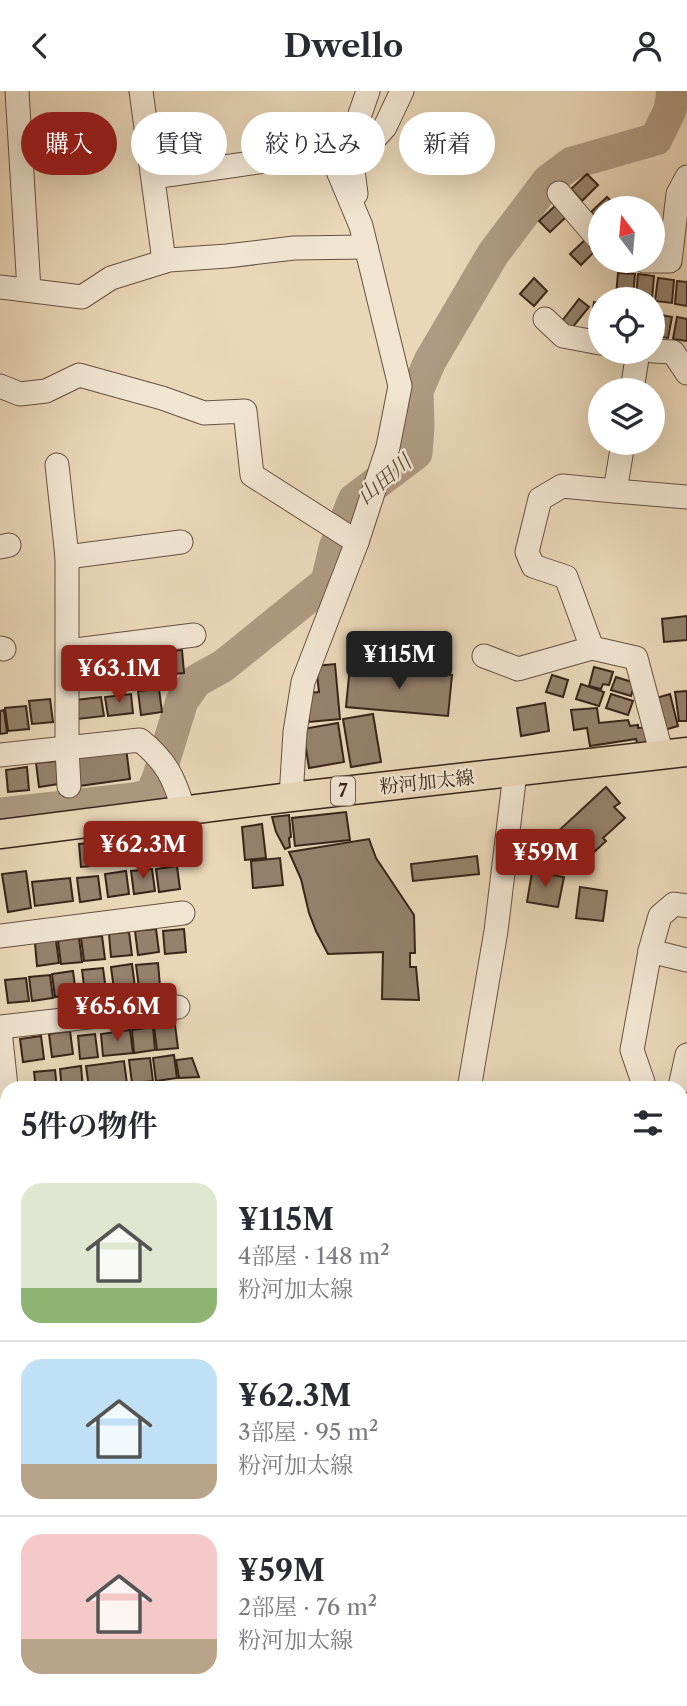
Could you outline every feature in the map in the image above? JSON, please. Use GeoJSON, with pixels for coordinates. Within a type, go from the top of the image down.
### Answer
{"type":"FeatureCollection","features":[{"type":"Feature","properties":{"kind":"main road","name":"粉河加太線"},"geometry":{"type":"LineString","coordinates":[[0,834],[674,753]]}},
{"type":"Feature","properties":{"kind":"street"},"geometry":{"type":"LineString","coordinates":[[17,91],[29,290]]}},
{"type":"Feature","properties":{"kind":"street"},"geometry":{"type":"LineString","coordinates":[[141,91],[164,261]]}},
{"type":"Feature","properties":{"kind":"street"},"geometry":{"type":"LineString","coordinates":[[361,112],[368,91]]}},
{"type":"Feature","properties":{"kind":"street"},"geometry":{"type":"LineString","coordinates":[[291,797],[295,732],[303,682],[357,542],[388,447],[400,386],[364,237],[353,170],[356,159],[385,127],[402,91]]}},
{"type":"Feature","properties":{"kind":"street"},"geometry":{"type":"LineString","coordinates":[[153,177],[241,165]]}},
{"type":"Feature","properties":{"kind":"street"},"geometry":{"type":"LineString","coordinates":[[339,175],[364,237]]}},
{"type":"Feature","properties":{"kind":"street"},"geometry":{"type":"LineString","coordinates":[[679,262],[678,194],[687,177]]}},
{"type":"Feature","properties":{"kind":"street"},"geometry":{"type":"LineString","coordinates":[[559,193],[588,227]]}},
{"type":"Feature","properties":{"kind":"street"},"geometry":{"type":"LineString","coordinates":[[0,287],[82,297],[111,278],[164,261],[228,256],[364,237]]}},
{"type":"Feature","properties":{"kind":"street"},"geometry":{"type":"LineString","coordinates":[[545,319],[563,336],[588,341]]}},
{"type":"Feature","properties":{"kind":"street"},"geometry":{"type":"LineString","coordinates":[[665,352],[673,352],[687,373]]}},
{"type":"Feature","properties":{"kind":"street"},"geometry":{"type":"LineString","coordinates":[[0,386],[20,394],[46,391],[79,375],[162,398],[204,413],[245,411],[251,475],[357,542]]}},
{"type":"Feature","properties":{"kind":"street"},"geometry":{"type":"LineString","coordinates":[[615,491],[621,455]]}},
{"type":"Feature","properties":{"kind":"street"},"geometry":{"type":"LineString","coordinates":[[57,465],[66,557],[69,786]]}},
{"type":"Feature","properties":{"kind":"street"},"geometry":{"type":"LineString","coordinates":[[592,648],[566,577],[533,566],[527,552],[540,499],[562,486],[687,496]]}},
{"type":"Feature","properties":{"kind":"street"},"geometry":{"type":"LineString","coordinates":[[66,557],[181,542]]}},
{"type":"Feature","properties":{"kind":"street"},"geometry":{"type":"LineString","coordinates":[[68,651],[194,635]]}},
{"type":"Feature","properties":{"kind":"street"},"geometry":{"type":"LineString","coordinates":[[484,656],[518,669],[592,648],[636,658],[674,753]]}},
{"type":"Feature","properties":{"kind":"street"},"geometry":{"type":"LineString","coordinates":[[0,755],[140,740],[152,749],[169,771],[176,783],[184,811]]}},
{"type":"Feature","properties":{"kind":"street"},"geometry":{"type":"LineString","coordinates":[[470,1081],[496,931],[515,773]]}},
{"type":"Feature","properties":{"kind":"street"},"geometry":{"type":"LineString","coordinates":[[643,1081],[632,1050],[650,951],[660,916],[674,904],[687,906]]}},
{"type":"Feature","properties":{"kind":"street"},"geometry":{"type":"LineString","coordinates":[[0,936],[183,913]]}},
{"type":"Feature","properties":{"kind":"street"},"geometry":{"type":"LineString","coordinates":[[650,951],[687,960]]}},
{"type":"Feature","properties":{"kind":"street"},"geometry":{"type":"LineString","coordinates":[[5,1081],[0,1029],[178,1007]]}},
{"type":"Feature","properties":{"kind":"street"},"geometry":{"type":"LineString","coordinates":[[681,1081],[687,1055]]}},
{"type":"Feature","properties":{"kind":"building"},"geometry":{"type":"Polygon","coordinates":[[[587,174],[598,185],[582,201],[571,189],[587,174]]]}},
{"type":"Feature","properties":{"kind":"building"},"geometry":{"type":"Polygon","coordinates":[[[555,206],[566,217],[550,232],[539,221],[555,206]]]}},
{"type":"Feature","properties":{"kind":"building"},"geometry":{"type":"Polygon","coordinates":[[[586,239],[588,241],[588,258],[581,265],[570,254],[586,239]]]}},
{"type":"Feature","properties":{"kind":"building"},"geometry":{"type":"Polygon","coordinates":[[[618,273],[635,274],[634,287],[617,287],[618,273]]]}},
{"type":"Feature","properties":{"kind":"building"},"geometry":{"type":"Polygon","coordinates":[[[638,274],[654,276],[653,287],[637,287],[638,274]]]}},
{"type":"Feature","properties":{"kind":"building"},"geometry":{"type":"Polygon","coordinates":[[[534,278],[547,291],[534,306],[520,294],[534,278]]]}},
{"type":"Feature","properties":{"kind":"building"},"geometry":{"type":"Polygon","coordinates":[[[658,278],[674,280],[672,303],[665,302],[665,287],[657,287],[658,278]]]}},
{"type":"Feature","properties":{"kind":"building"},"geometry":{"type":"Polygon","coordinates":[[[677,281],[687,282],[687,306],[675,304],[677,281]]]}},
{"type":"Feature","properties":{"kind":"building"},"geometry":{"type":"Polygon","coordinates":[[[579,299],[588,306],[572,328],[562,321],[579,299]]]}},
{"type":"Feature","properties":{"kind":"building"},"geometry":{"type":"Polygon","coordinates":[[[665,316],[672,317],[668,338],[665,338],[665,316]]]}},
{"type":"Feature","properties":{"kind":"building"},"geometry":{"type":"Polygon","coordinates":[[[677,317],[687,319],[687,341],[673,339],[677,317]]]}},
{"type":"Feature","properties":{"kind":"building"},"geometry":{"type":"Polygon","coordinates":[[[687,616],[687,640],[664,642],[662,619],[687,616]]]}},
{"type":"Feature","properties":{"kind":"building"},"geometry":{"type":"Polygon","coordinates":[[[182,650],[184,673],[163,675],[160,652],[182,650]]]}},
{"type":"Feature","properties":{"kind":"building"},"geometry":{"type":"Polygon","coordinates":[[[123,658],[126,682],[105,684],[102,661],[123,658]]]}},
{"type":"Feature","properties":{"kind":"building"},"geometry":{"type":"Polygon","coordinates":[[[156,658],[159,681],[138,683],[135,660],[156,658]]]}},
{"type":"Feature","properties":{"kind":"building"},"geometry":{"type":"Polygon","coordinates":[[[98,664],[101,687],[80,689],[77,666],[98,664]]]}},
{"type":"Feature","properties":{"kind":"building"},"geometry":{"type":"Polygon","coordinates":[[[335,664],[340,719],[309,722],[307,693],[319,692],[316,666],[335,664]]]}},
{"type":"Feature","properties":{"kind":"building"},"geometry":{"type":"Polygon","coordinates":[[[350,666],[452,675],[448,716],[346,707],[350,666]]]}},
{"type":"Feature","properties":{"kind":"building"},"geometry":{"type":"Polygon","coordinates":[[[594,667],[613,672],[609,685],[603,684],[601,689],[589,686],[594,667]]]}},
{"type":"Feature","properties":{"kind":"building"},"geometry":{"type":"Polygon","coordinates":[[[552,675],[568,680],[563,697],[546,692],[552,675]]]}},
{"type":"Feature","properties":{"kind":"building"},"geometry":{"type":"Polygon","coordinates":[[[616,677],[635,683],[631,696],[611,690],[616,677]]]}},
{"type":"Feature","properties":{"kind":"building"},"geometry":{"type":"Polygon","coordinates":[[[581,684],[604,692],[599,706],[576,699],[581,684]]]}},
{"type":"Feature","properties":{"kind":"building"},"geometry":{"type":"Polygon","coordinates":[[[159,689],[162,712],[141,715],[138,691],[159,689]]]}},
{"type":"Feature","properties":{"kind":"building"},"geometry":{"type":"Polygon","coordinates":[[[687,691],[687,721],[679,721],[675,692],[687,691]]]}},
{"type":"Feature","properties":{"kind":"building"},"geometry":{"type":"Polygon","coordinates":[[[131,694],[133,713],[108,716],[105,697],[131,694]]]}},
{"type":"Feature","properties":{"kind":"building"},"geometry":{"type":"Polygon","coordinates":[[[611,694],[633,701],[628,715],[606,708],[611,694]]]}},
{"type":"Feature","properties":{"kind":"building"},"geometry":{"type":"Polygon","coordinates":[[[670,694],[678,726],[661,731],[653,699],[670,694]]]}},
{"type":"Feature","properties":{"kind":"building"},"geometry":{"type":"Polygon","coordinates":[[[101,697],[104,716],[78,719],[76,700],[101,697]]]}},
{"type":"Feature","properties":{"kind":"building"},"geometry":{"type":"Polygon","coordinates":[[[50,699],[53,722],[32,724],[29,701],[50,699]]]}},
{"type":"Feature","properties":{"kind":"building"},"geometry":{"type":"Polygon","coordinates":[[[545,703],[549,731],[521,736],[517,708],[545,703]]]}},
{"type":"Feature","properties":{"kind":"building"},"geometry":{"type":"Polygon","coordinates":[[[26,706],[29,729],[8,731],[5,708],[26,706]]]}},
{"type":"Feature","properties":{"kind":"building"},"geometry":{"type":"Polygon","coordinates":[[[597,708],[599,723],[628,720],[630,726],[650,727],[652,744],[638,747],[636,739],[590,746],[587,728],[574,730],[571,710],[597,708]]]}},
{"type":"Feature","properties":{"kind":"building"},"geometry":{"type":"Polygon","coordinates":[[[4,710],[7,733],[0,734],[0,711],[4,710]]]}},
{"type":"Feature","properties":{"kind":"building"},"geometry":{"type":"Polygon","coordinates":[[[373,714],[381,762],[351,767],[343,719],[373,714]]]}},
{"type":"Feature","properties":{"kind":"building"},"geometry":{"type":"Polygon","coordinates":[[[338,723],[344,762],[309,768],[303,729],[338,723]]]}},
{"type":"Feature","properties":{"kind":"building"},"geometry":{"type":"Polygon","coordinates":[[[126,748],[130,779],[79,786],[75,755],[126,748]]]}},
{"type":"Feature","properties":{"kind":"building"},"geometry":{"type":"Polygon","coordinates":[[[57,761],[59,784],[39,787],[36,763],[57,761]]]}},
{"type":"Feature","properties":{"kind":"building"},"geometry":{"type":"Polygon","coordinates":[[[27,767],[29,790],[8,792],[6,770],[27,767]]]}},
{"type":"Feature","properties":{"kind":"building"},"geometry":{"type":"Polygon","coordinates":[[[606,787],[620,803],[614,807],[625,818],[603,838],[606,841],[579,866],[552,837],[606,787]]]}},
{"type":"Feature","properties":{"kind":"building"},"geometry":{"type":"Polygon","coordinates":[[[346,812],[350,840],[295,846],[292,818],[346,812]]]}},
{"type":"Feature","properties":{"kind":"building"},"geometry":{"type":"Polygon","coordinates":[[[289,815],[290,847],[285,849],[272,817],[289,815]]]}},
{"type":"Feature","properties":{"kind":"building"},"geometry":{"type":"Polygon","coordinates":[[[262,824],[266,858],[245,860],[242,827],[262,824]]]}},
{"type":"Feature","properties":{"kind":"building"},"geometry":{"type":"Polygon","coordinates":[[[186,832],[188,855],[167,857],[165,834],[186,832]]]}},
{"type":"Feature","properties":{"kind":"building"},"geometry":{"type":"Polygon","coordinates":[[[156,836],[159,859],[138,861],[135,838],[156,836]]]}},
{"type":"Feature","properties":{"kind":"building"},"geometry":{"type":"Polygon","coordinates":[[[369,839],[376,858],[414,915],[415,953],[410,953],[410,967],[416,967],[419,1000],[382,999],[383,952],[328,954],[309,913],[301,879],[289,852],[369,839]]]}},
{"type":"Feature","properties":{"kind":"building"},"geometry":{"type":"Polygon","coordinates":[[[100,842],[102,865],[81,867],[79,844],[100,842]]]}},
{"type":"Feature","properties":{"kind":"building"},"geometry":{"type":"Polygon","coordinates":[[[477,856],[479,874],[413,881],[411,864],[477,856]]]}},
{"type":"Feature","properties":{"kind":"building"},"geometry":{"type":"Polygon","coordinates":[[[280,858],[283,885],[253,888],[251,861],[280,858]]]}},
{"type":"Feature","properties":{"kind":"building"},"geometry":{"type":"Polygon","coordinates":[[[177,866],[180,889],[159,892],[156,869],[177,866]]]}},
{"type":"Feature","properties":{"kind":"building"},"geometry":{"type":"Polygon","coordinates":[[[152,869],[155,891],[134,894],[131,871],[152,869]]]}},
{"type":"Feature","properties":{"kind":"building"},"geometry":{"type":"Polygon","coordinates":[[[26,871],[31,908],[8,912],[2,874],[26,871]]]}},
{"type":"Feature","properties":{"kind":"building"},"geometry":{"type":"Polygon","coordinates":[[[126,871],[129,894],[108,897],[105,874],[126,871]]]}},
{"type":"Feature","properties":{"kind":"building"},"geometry":{"type":"Polygon","coordinates":[[[532,872],[564,877],[558,907],[527,902],[532,872]]]}},
{"type":"Feature","properties":{"kind":"building"},"geometry":{"type":"Polygon","coordinates":[[[98,876],[101,899],[80,902],[77,878],[98,876]]]}},
{"type":"Feature","properties":{"kind":"building"},"geometry":{"type":"Polygon","coordinates":[[[70,878],[73,901],[35,906],[32,882],[70,878]]]}},
{"type":"Feature","properties":{"kind":"building"},"geometry":{"type":"Polygon","coordinates":[[[580,887],[607,891],[603,921],[576,918],[580,887]]]}},
{"type":"Feature","properties":{"kind":"building"},"geometry":{"type":"Polygon","coordinates":[[[156,929],[159,952],[138,955],[135,931],[156,929]]]}},
{"type":"Feature","properties":{"kind":"building"},"geometry":{"type":"Polygon","coordinates":[[[184,929],[186,952],[165,954],[163,931],[184,929]]]}},
{"type":"Feature","properties":{"kind":"building"},"geometry":{"type":"Polygon","coordinates":[[[129,932],[132,955],[111,957],[109,934],[129,932]]]}},
{"type":"Feature","properties":{"kind":"building"},"geometry":{"type":"Polygon","coordinates":[[[102,936],[105,959],[84,961],[81,938],[102,936]]]}},
{"type":"Feature","properties":{"kind":"building"},"geometry":{"type":"Polygon","coordinates":[[[79,938],[82,962],[61,964],[58,941],[79,938]]]}},
{"type":"Feature","properties":{"kind":"building"},"geometry":{"type":"Polygon","coordinates":[[[56,940],[59,963],[37,966],[35,943],[56,940]]]}},
{"type":"Feature","properties":{"kind":"building"},"geometry":{"type":"Polygon","coordinates":[[[158,963],[160,986],[139,988],[136,965],[158,963]]]}},
{"type":"Feature","properties":{"kind":"building"},"geometry":{"type":"Polygon","coordinates":[[[132,964],[135,987],[114,990],[111,967],[132,964]]]}},
{"type":"Feature","properties":{"kind":"building"},"geometry":{"type":"Polygon","coordinates":[[[103,968],[106,991],[85,994],[82,970],[103,968]]]}},
{"type":"Feature","properties":{"kind":"building"},"geometry":{"type":"Polygon","coordinates":[[[73,971],[76,994],[55,997],[52,974],[73,971]]]}},
{"type":"Feature","properties":{"kind":"building"},"geometry":{"type":"Polygon","coordinates":[[[50,975],[53,998],[32,1001],[29,977],[50,975]]]}},
{"type":"Feature","properties":{"kind":"building"},"geometry":{"type":"Polygon","coordinates":[[[26,978],[29,1001],[8,1003],[5,980],[26,978]]]}},
{"type":"Feature","properties":{"kind":"building"},"geometry":{"type":"Polygon","coordinates":[[[175,1025],[178,1048],[157,1050],[154,1027],[175,1025]]]}},
{"type":"Feature","properties":{"kind":"building"},"geometry":{"type":"Polygon","coordinates":[[[153,1027],[155,1050],[134,1053],[132,1030],[153,1027]]]}},
{"type":"Feature","properties":{"kind":"building"},"geometry":{"type":"Polygon","coordinates":[[[130,1030],[133,1053],[103,1056],[101,1034],[130,1030]]]}},
{"type":"Feature","properties":{"kind":"building"},"geometry":{"type":"Polygon","coordinates":[[[70,1031],[73,1054],[52,1057],[49,1034],[70,1031]]]}},
{"type":"Feature","properties":{"kind":"building"},"geometry":{"type":"Polygon","coordinates":[[[95,1034],[98,1057],[80,1059],[78,1036],[95,1034]]]}},
{"type":"Feature","properties":{"kind":"building"},"geometry":{"type":"Polygon","coordinates":[[[41,1036],[44,1059],[23,1062],[20,1039],[41,1036]]]}},
{"type":"Feature","properties":{"kind":"building"},"geometry":{"type":"Polygon","coordinates":[[[174,1055],[177,1078],[156,1081],[153,1058],[174,1055]]]}},
{"type":"Feature","properties":{"kind":"building"},"geometry":{"type":"Polygon","coordinates":[[[150,1058],[153,1081],[132,1081],[129,1060],[150,1058]]]}},
{"type":"Feature","properties":{"kind":"building"},"geometry":{"type":"Polygon","coordinates":[[[192,1058],[199,1077],[179,1078],[176,1060],[192,1058]]]}},
{"type":"Feature","properties":{"kind":"building"},"geometry":{"type":"Polygon","coordinates":[[[124,1061],[127,1081],[88,1081],[86,1066],[124,1061]]]}},
{"type":"Feature","properties":{"kind":"building"},"geometry":{"type":"Polygon","coordinates":[[[81,1066],[82,1081],[61,1081],[60,1069],[81,1066]]]}},
{"type":"Feature","properties":{"kind":"building"},"geometry":{"type":"Polygon","coordinates":[[[55,1070],[56,1081],[35,1081],[34,1072],[55,1070]]]}},
{"type":"Feature","properties":{"kind":"waterway","name":"山田川"},"geometry":{"type":"LineString","coordinates":[[0,814],[151,795],[182,701],[196,681],[223,666],[327,582],[335,548],[354,500],[416,453],[417,391],[430,361],[493,254],[548,181],[572,163],[656,139],[670,110],[673,91]]}}]}
